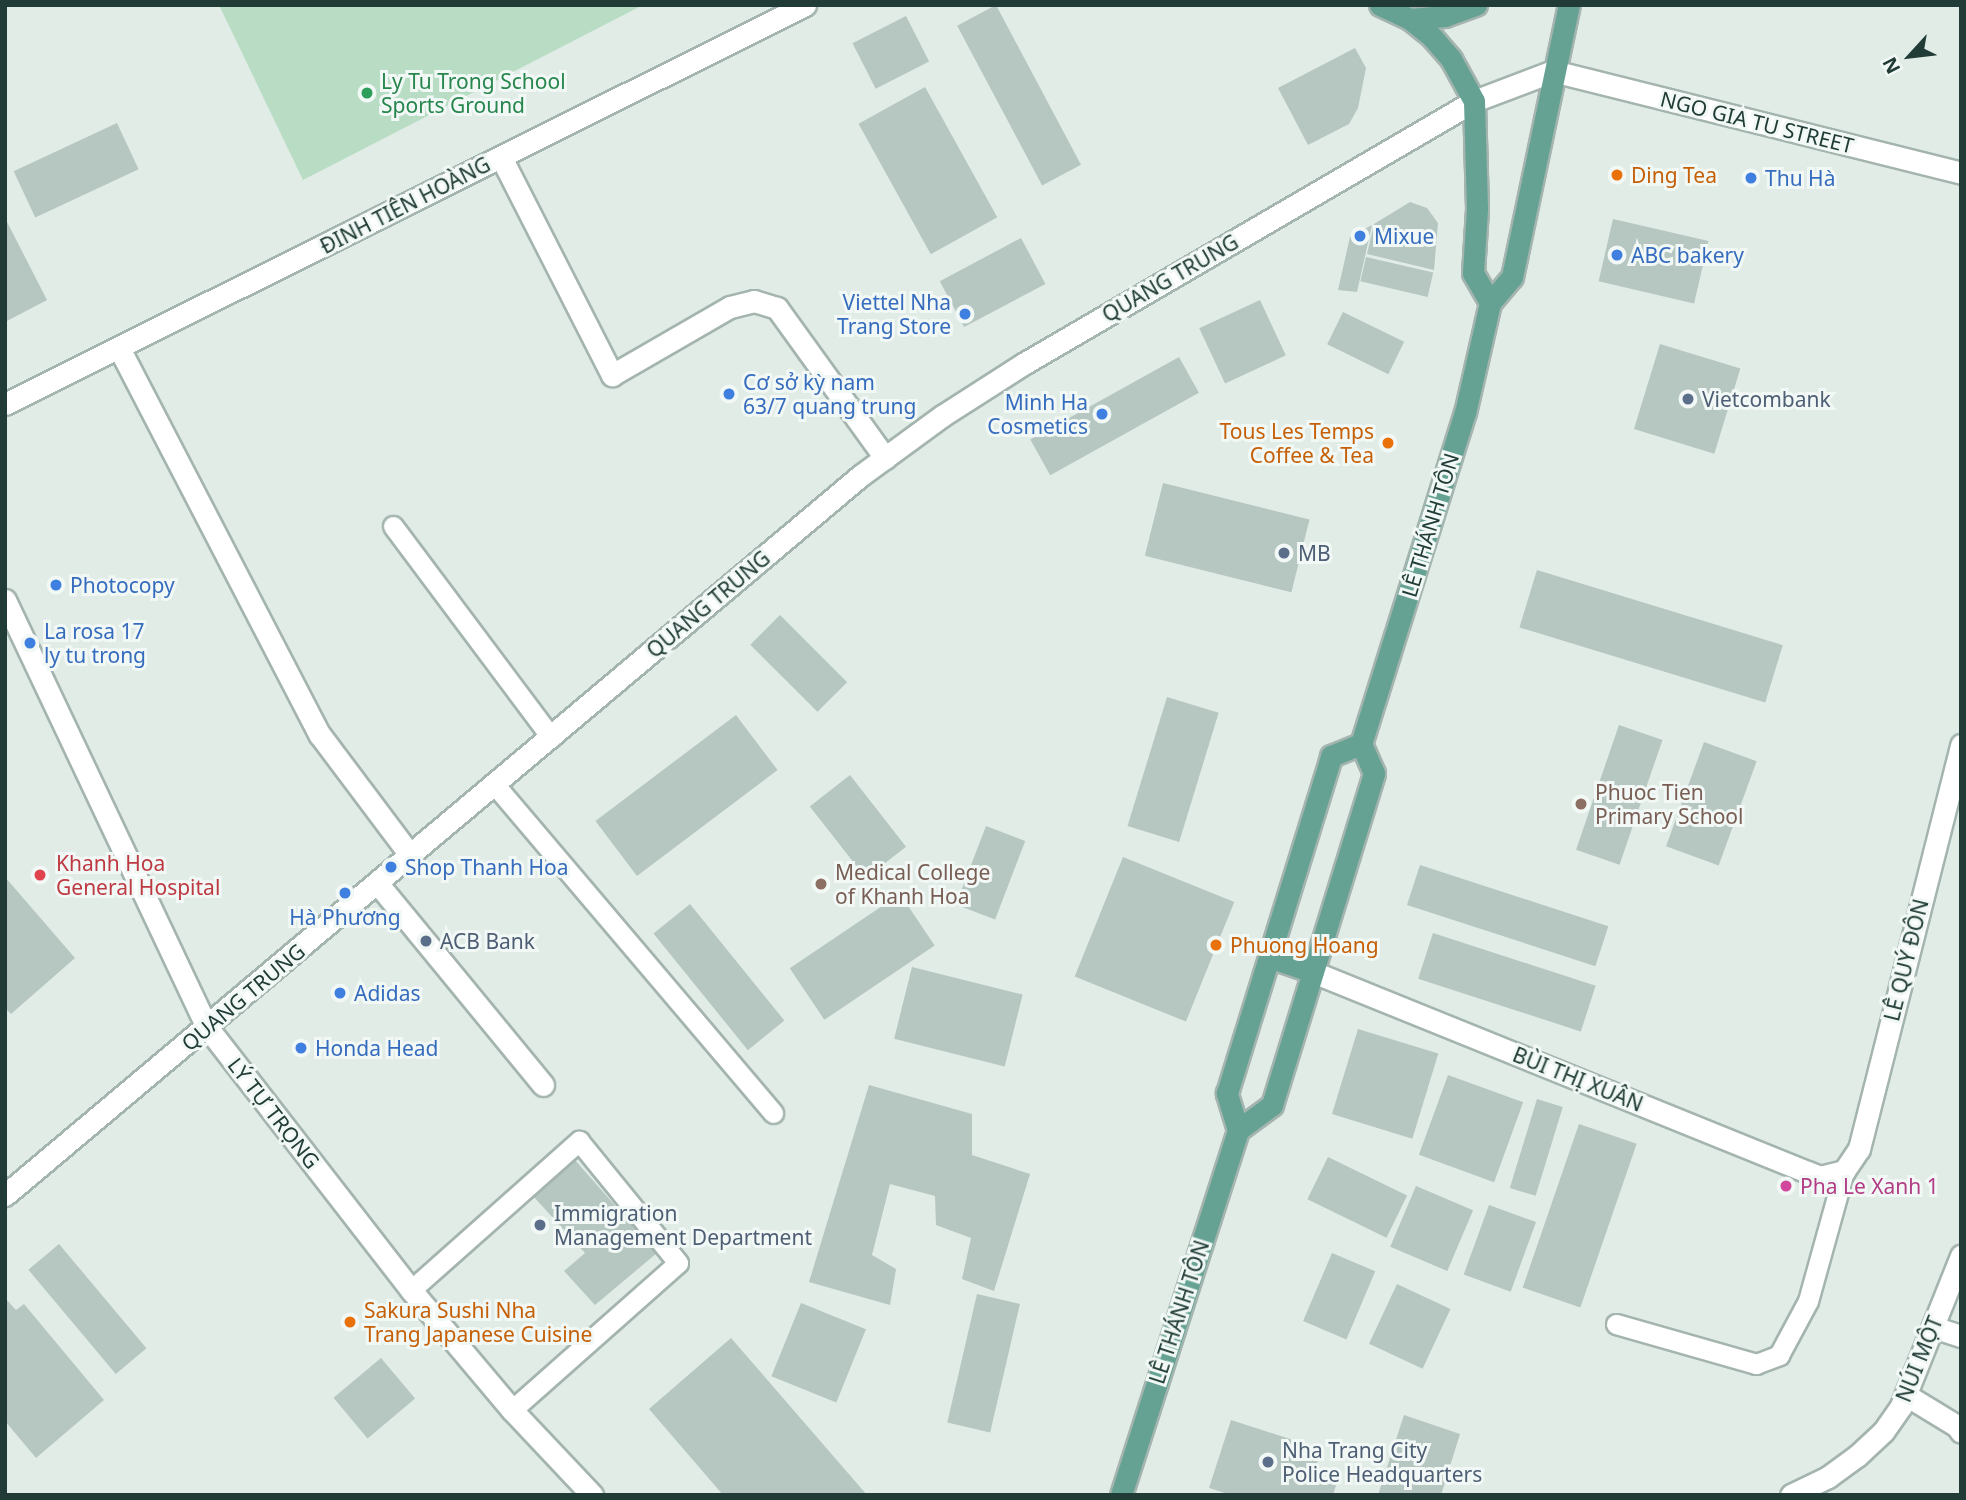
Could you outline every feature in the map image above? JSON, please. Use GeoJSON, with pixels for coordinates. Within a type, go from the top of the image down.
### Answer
{"type":"FeatureCollection","features":[{"type":"Feature","properties":{"kind":"main road"},"geometry":{"type":"LineString","coordinates":[[1380,5],[1410,19],[1451,59],[1474,101],[1477,209],[1473,273],[1490,303]]}},
{"type":"Feature","properties":{"kind":"main road"},"geometry":{"type":"LineString","coordinates":[[1410,19],[1445,16],[1476,5]]}},
{"type":"Feature","properties":{"kind":"main road","name":"LÊ THÁNH TÔN"},"geometry":{"type":"LineString","coordinates":[[1361,744],[1457,439],[1490,303],[1512,277],[1553,71],[1569,5]]}},
{"type":"Feature","properties":{"kind":"main road"},"geometry":{"type":"LineString","coordinates":[[1361,744],[1374,773],[1272,1105],[1238,1130],[1227,1093],[1331,756],[1361,744]]}},
{"type":"Feature","properties":{"kind":"main road"},"geometry":{"type":"LineString","coordinates":[[1269,957],[1313,972]]}},
{"type":"Feature","properties":{"kind":"main road","name":"LÊ THÁNH TÔN"},"geometry":{"type":"LineString","coordinates":[[1121,1495],[1238,1130]]}},
{"type":"Feature","properties":{"kind":"street","name":"ĐINH TIÊN HOÀNG"},"geometry":{"type":"LineString","coordinates":[[5,404],[805,5]]}},
{"type":"Feature","properties":{"kind":"street","name":"QUANG TRUNG"},"geometry":{"type":"LineString","coordinates":[[5,1195],[860,476],[1025,363],[1474,101],[1553,71]]}},
{"type":"Feature","properties":{"kind":"street","name":"NGO GIA TU STREET"},"geometry":{"type":"LineString","coordinates":[[1553,71],[1961,173]]}},
{"type":"Feature","properties":{"kind":"street"},"geometry":{"type":"LineString","coordinates":[[501,157],[612,375],[730,307],[754,301],[777,308],[885,458]]}},
{"type":"Feature","properties":{"kind":"street"},"geometry":{"type":"LineString","coordinates":[[119,348],[320,736],[411,856]]}},
{"type":"Feature","properties":{"kind":"street","name":"LÝ TỰ TRỌNG"},"geometry":{"type":"LineString","coordinates":[[5,600],[207,1027],[411,1290],[512,1410],[592,1495]]}},
{"type":"Feature","properties":{"kind":"street","name":"LÊ QUÝ ĐÔN"},"geometry":{"type":"LineString","coordinates":[[1844,1171],[1859,1149],[1961,745]]}},
{"type":"Feature","properties":{"kind":"street"},"geometry":{"type":"LineString","coordinates":[[378,884],[543,1085]]}},
{"type":"Feature","properties":{"kind":"street","name":"BÙI THỊ XUÂN"},"geometry":{"type":"LineString","coordinates":[[1313,972],[1820,1177],[1844,1171]]}},
{"type":"Feature","properties":{"kind":"street","name":"NÚI MỘT"},"geometry":{"type":"LineString","coordinates":[[1796,1494],[1828,1477],[1883,1432],[1906,1395],[1961,1256]]}},
{"type":"Feature","properties":{"kind":"street"},"geometry":{"type":"LineString","coordinates":[[1933,1327],[1961,1336]]}},
{"type":"Feature","properties":{"kind":"street"},"geometry":{"type":"LineString","coordinates":[[1906,1395],[1957,1426],[1961,1432]]}},
{"type":"Feature","properties":{"kind":"lane"},"geometry":{"type":"LineString","coordinates":[[393,526],[551,737]]}},
{"type":"Feature","properties":{"kind":"lane"},"geometry":{"type":"LineString","coordinates":[[495,785],[773,1113]]}},
{"type":"Feature","properties":{"kind":"lane"},"geometry":{"type":"LineString","coordinates":[[411,1290],[579,1141],[678,1263],[512,1410]]}},
{"type":"Feature","properties":{"kind":"lane"},"geometry":{"type":"LineString","coordinates":[[1616,1324],[1756,1364],[1779,1354],[1808,1301],[1844,1171]]}},
{"type":"Feature","properties":{"kind":"green space","name":"Ly Tu Trong School Sports Ground"},"geometry":{"type":"Polygon","coordinates":[[[219,5],[643,5],[303,180],[219,5]]]}},
{"type":"Feature","properties":{"kind":"building"},"geometry":{"type":"Polygon","coordinates":[[[996,5],[1081,165],[1042,185],[957,26],[996,5]]]}},
{"type":"Feature","properties":{"kind":"building"},"geometry":{"type":"Polygon","coordinates":[[[906,16],[929,61],[876,89],[853,43],[906,16]]]}},
{"type":"Feature","properties":{"kind":"building"},"geometry":{"type":"Polygon","coordinates":[[[1355,48],[1366,68],[1358,108],[1349,124],[1308,145],[1278,88],[1355,48]]]}},
{"type":"Feature","properties":{"kind":"building"},"geometry":{"type":"Polygon","coordinates":[[[925,87],[997,217],[931,254],[859,124],[925,87]]]}},
{"type":"Feature","properties":{"kind":"building"},"geometry":{"type":"Polygon","coordinates":[[[117,123],[139,169],[35,217],[14,171],[117,123]]]}},
{"type":"Feature","properties":{"kind":"building"},"geometry":{"type":"Polygon","coordinates":[[[1410,202],[1427,208],[1438,223],[1434,270],[1367,254],[1374,224],[1410,202]]]}},
{"type":"Feature","properties":{"kind":"building"},"geometry":{"type":"Polygon","coordinates":[[[5,218],[47,300],[5,322],[5,218]]]}},
{"type":"Feature","properties":{"kind":"building"},"geometry":{"type":"Polygon","coordinates":[[[1613,219],[1708,241],[1694,303],[1599,281],[1613,219]]]}},
{"type":"Feature","properties":{"kind":"building"},"geometry":{"type":"Polygon","coordinates":[[[1372,225],[1357,292],[1338,290],[1350,237],[1372,225]]]}},
{"type":"Feature","properties":{"kind":"building"},"geometry":{"type":"Polygon","coordinates":[[[1021,238],[1045,284],[964,327],[940,281],[1021,238]]]}},
{"type":"Feature","properties":{"kind":"building"},"geometry":{"type":"Polygon","coordinates":[[[1366,257],[1433,273],[1428,297],[1360,281],[1366,257]]]}},
{"type":"Feature","properties":{"kind":"building"},"geometry":{"type":"Polygon","coordinates":[[[1260,300],[1286,355],[1225,384],[1199,328],[1260,300]]]}},
{"type":"Feature","properties":{"kind":"building"},"geometry":{"type":"Polygon","coordinates":[[[1343,312],[1404,342],[1388,374],[1327,344],[1343,312]]]}},
{"type":"Feature","properties":{"kind":"building","name":"Vietcombank"},"geometry":{"type":"Polygon","coordinates":[[[1660,344],[1740,369],[1714,454],[1634,429],[1660,344]]]}},
{"type":"Feature","properties":{"kind":"building"},"geometry":{"type":"Polygon","coordinates":[[[1179,357],[1199,393],[1050,475],[1030,439],[1179,357]]]}},
{"type":"Feature","properties":{"kind":"building"},"geometry":{"type":"Polygon","coordinates":[[[1163,483],[1310,520],[1291,592],[1145,556],[1163,483]]]}},
{"type":"Feature","properties":{"kind":"building"},"geometry":{"type":"Polygon","coordinates":[[[1537,570],[1783,645],[1765,703],[1519,627],[1537,570]]]}},
{"type":"Feature","properties":{"kind":"building"},"geometry":{"type":"Polygon","coordinates":[[[780,615],[847,682],[817,712],[750,645],[780,615]]]}},
{"type":"Feature","properties":{"kind":"building"},"geometry":{"type":"Polygon","coordinates":[[[1167,697],[1219,713],[1179,842],[1128,826],[1167,697]]]}},
{"type":"Feature","properties":{"kind":"building"},"geometry":{"type":"Polygon","coordinates":[[[736,715],[778,770],[637,876],[595,821],[736,715]]]}},
{"type":"Feature","properties":{"kind":"building"},"geometry":{"type":"Polygon","coordinates":[[[1619,725],[1662,740],[1620,865],[1576,850],[1619,725]]]}},
{"type":"Feature","properties":{"kind":"building"},"geometry":{"type":"Polygon","coordinates":[[[1704,742],[1757,761],[1719,865],[1666,846],[1704,742]]]}},
{"type":"Feature","properties":{"kind":"building"},"geometry":{"type":"Polygon","coordinates":[[[850,775],[906,847],[866,878],[810,806],[850,775]]]}},
{"type":"Feature","properties":{"kind":"building"},"geometry":{"type":"Polygon","coordinates":[[[986,826],[1025,841],[995,919],[956,904],[986,826]]]}},
{"type":"Feature","properties":{"kind":"building"},"geometry":{"type":"Polygon","coordinates":[[[1123,857],[1234,902],[1186,1022],[1075,977],[1123,857]]]}},
{"type":"Feature","properties":{"kind":"building"},"geometry":{"type":"Polygon","coordinates":[[[1420,865],[1608,926],[1595,966],[1407,905],[1420,865]]]}},
{"type":"Feature","properties":{"kind":"building"},"geometry":{"type":"Polygon","coordinates":[[[5,877],[75,958],[11,1014],[5,1008],[5,877]]]}},
{"type":"Feature","properties":{"kind":"building"},"geometry":{"type":"Polygon","coordinates":[[[900,894],[935,945],[824,1020],[790,968],[900,894]]]}},
{"type":"Feature","properties":{"kind":"building"},"geometry":{"type":"Polygon","coordinates":[[[690,904],[784,1021],[748,1050],[653,934],[690,904]]]}},
{"type":"Feature","properties":{"kind":"building"},"geometry":{"type":"Polygon","coordinates":[[[1433,933],[1596,986],[1581,1031],[1418,979],[1433,933]]]}},
{"type":"Feature","properties":{"kind":"building"},"geometry":{"type":"Polygon","coordinates":[[[912,967],[1023,995],[1005,1066],[894,1039],[912,967]]]}},
{"type":"Feature","properties":{"kind":"building"},"geometry":{"type":"Polygon","coordinates":[[[1358,1029],[1438,1054],[1412,1139],[1332,1114],[1358,1029]]]}},
{"type":"Feature","properties":{"kind":"building"},"geometry":{"type":"Polygon","coordinates":[[[1448,1075],[1523,1102],[1494,1182],[1419,1155],[1448,1075]]]}},
{"type":"Feature","properties":{"kind":"building"},"geometry":{"type":"Polygon","coordinates":[[[869,1085],[972,1114],[972,1155],[1030,1174],[994,1291],[962,1279],[971,1238],[936,1225],[935,1196],[890,1184],[872,1255],[896,1269],[890,1305],[809,1282],[869,1085]]]}},
{"type":"Feature","properties":{"kind":"building"},"geometry":{"type":"Polygon","coordinates":[[[1537,1099],[1563,1107],[1536,1196],[1510,1188],[1537,1099]]]}},
{"type":"Feature","properties":{"kind":"building"},"geometry":{"type":"Polygon","coordinates":[[[1579,1124],[1637,1144],[1580,1307],[1523,1288],[1579,1124]]]}},
{"type":"Feature","properties":{"kind":"building"},"geometry":{"type":"Polygon","coordinates":[[[1328,1157],[1407,1196],[1386,1238],[1307,1199],[1328,1157]]]}},
{"type":"Feature","properties":{"kind":"building"},"geometry":{"type":"Polygon","coordinates":[[[574,1159],[657,1253],[595,1305],[564,1271],[585,1253],[533,1196],[574,1159]]]}},
{"type":"Feature","properties":{"kind":"building"},"geometry":{"type":"Polygon","coordinates":[[[1416,1186],[1473,1210],[1447,1271],[1390,1247],[1416,1186]]]}},
{"type":"Feature","properties":{"kind":"building"},"geometry":{"type":"Polygon","coordinates":[[[1489,1205],[1536,1222],[1511,1292],[1464,1275],[1489,1205]]]}},
{"type":"Feature","properties":{"kind":"building"},"geometry":{"type":"Polygon","coordinates":[[[59,1244],[146,1348],[116,1374],[28,1270],[59,1244]]]}},
{"type":"Feature","properties":{"kind":"building"},"geometry":{"type":"Polygon","coordinates":[[[1332,1253],[1375,1271],[1346,1339],[1303,1321],[1332,1253]]]}},
{"type":"Feature","properties":{"kind":"building"},"geometry":{"type":"Polygon","coordinates":[[[1397,1284],[1450,1309],[1423,1369],[1369,1344],[1397,1284]]]}},
{"type":"Feature","properties":{"kind":"building"},"geometry":{"type":"Polygon","coordinates":[[[977,1294],[1020,1304],[990,1433],[947,1423],[977,1294]]]}},
{"type":"Feature","properties":{"kind":"building"},"geometry":{"type":"Polygon","coordinates":[[[5,1298],[16,1310],[24,1304],[104,1400],[36,1458],[5,1421],[5,1298]]]}},
{"type":"Feature","properties":{"kind":"building"},"geometry":{"type":"Polygon","coordinates":[[[801,1303],[866,1329],[836,1402],[771,1376],[801,1303]]]}},
{"type":"Feature","properties":{"kind":"building"},"geometry":{"type":"Polygon","coordinates":[[[731,1338],[867,1495],[723,1495],[649,1409],[731,1338]]]}},
{"type":"Feature","properties":{"kind":"building"},"geometry":{"type":"Polygon","coordinates":[[[381,1358],[415,1399],[368,1438],[334,1398],[381,1358]]]}},
{"type":"Feature","properties":{"kind":"building"},"geometry":{"type":"Polygon","coordinates":[[[1404,1415],[1460,1434],[1441,1495],[1378,1495],[1404,1415]]]}},
{"type":"Feature","properties":{"kind":"building","name":"Nha Trang City Police Headquarters"},"geometry":{"type":"Polygon","coordinates":[[[1231,1420],[1321,1449],[1314,1474],[1337,1482],[1333,1495],[1231,1495],[1209,1488],[1231,1420]]]}},
{"type":"Feature","properties":{"kind":"place","name":"Ly Tu Trong School Sports Ground"},"geometry":{"type":"Point","coordinates":[367,93]}},
{"type":"Feature","properties":{"kind":"place","name":"Ding Tea"},"geometry":{"type":"Point","coordinates":[1617,175]}},
{"type":"Feature","properties":{"kind":"place","name":"Thu Hà"},"geometry":{"type":"Point","coordinates":[1751,178]}},
{"type":"Feature","properties":{"kind":"place","name":"Mixue"},"geometry":{"type":"Point","coordinates":[1360,236]}},
{"type":"Feature","properties":{"kind":"place","name":"ABC bakery"},"geometry":{"type":"Point","coordinates":[1617,255]}},
{"type":"Feature","properties":{"kind":"place","name":"Viettel Nha Trang Store"},"geometry":{"type":"Point","coordinates":[965,314]}},
{"type":"Feature","properties":{"kind":"place","name":"Cơ sở kỳ nam 63/7 quang trung"},"geometry":{"type":"Point","coordinates":[729,394]}},
{"type":"Feature","properties":{"kind":"place","name":"Vietcombank"},"geometry":{"type":"Point","coordinates":[1688,399]}},
{"type":"Feature","properties":{"kind":"place","name":"Minh Ha Cosmetics"},"geometry":{"type":"Point","coordinates":[1102,414]}},
{"type":"Feature","properties":{"kind":"place","name":"Tous Les Temps Coffee & Tea"},"geometry":{"type":"Point","coordinates":[1388,443]}},
{"type":"Feature","properties":{"kind":"place","name":"MB"},"geometry":{"type":"Point","coordinates":[1284,553]}},
{"type":"Feature","properties":{"kind":"place","name":"Photocopy"},"geometry":{"type":"Point","coordinates":[56,585]}},
{"type":"Feature","properties":{"kind":"place","name":"La rosa 17 ly tu trong"},"geometry":{"type":"Point","coordinates":[30,643]}},
{"type":"Feature","properties":{"kind":"place","name":"Phuoc Tien Primary School"},"geometry":{"type":"Point","coordinates":[1581,804]}},
{"type":"Feature","properties":{"kind":"place","name":"Shop Thanh Hoa"},"geometry":{"type":"Point","coordinates":[391,867]}},
{"type":"Feature","properties":{"kind":"place","name":"Khanh Hoa General Hospital"},"geometry":{"type":"Point","coordinates":[40,875]}},
{"type":"Feature","properties":{"kind":"place","name":"Medical College of Khanh Hoa"},"geometry":{"type":"Point","coordinates":[821,884]}},
{"type":"Feature","properties":{"kind":"place","name":"Hà Phương"},"geometry":{"type":"Point","coordinates":[345,893]}},
{"type":"Feature","properties":{"kind":"place","name":"ACB Bank"},"geometry":{"type":"Point","coordinates":[426,941]}},
{"type":"Feature","properties":{"kind":"place","name":"Phuong Hoang"},"geometry":{"type":"Point","coordinates":[1216,945]}},
{"type":"Feature","properties":{"kind":"place","name":"Adidas"},"geometry":{"type":"Point","coordinates":[340,993]}},
{"type":"Feature","properties":{"kind":"place","name":"Honda Head"},"geometry":{"type":"Point","coordinates":[301,1048]}},
{"type":"Feature","properties":{"kind":"place","name":"Pha Le Xanh 1"},"geometry":{"type":"Point","coordinates":[1786,1186]}},
{"type":"Feature","properties":{"kind":"place","name":"Immigration Management Department"},"geometry":{"type":"Point","coordinates":[540,1225]}},
{"type":"Feature","properties":{"kind":"place","name":"Sakura Sushi Nha Trang Japanese Cuisine"},"geometry":{"type":"Point","coordinates":[350,1322]}},
{"type":"Feature","properties":{"kind":"place","name":"Nha Trang City Police Headquarters"},"geometry":{"type":"Point","coordinates":[1268,1462]}}]}
